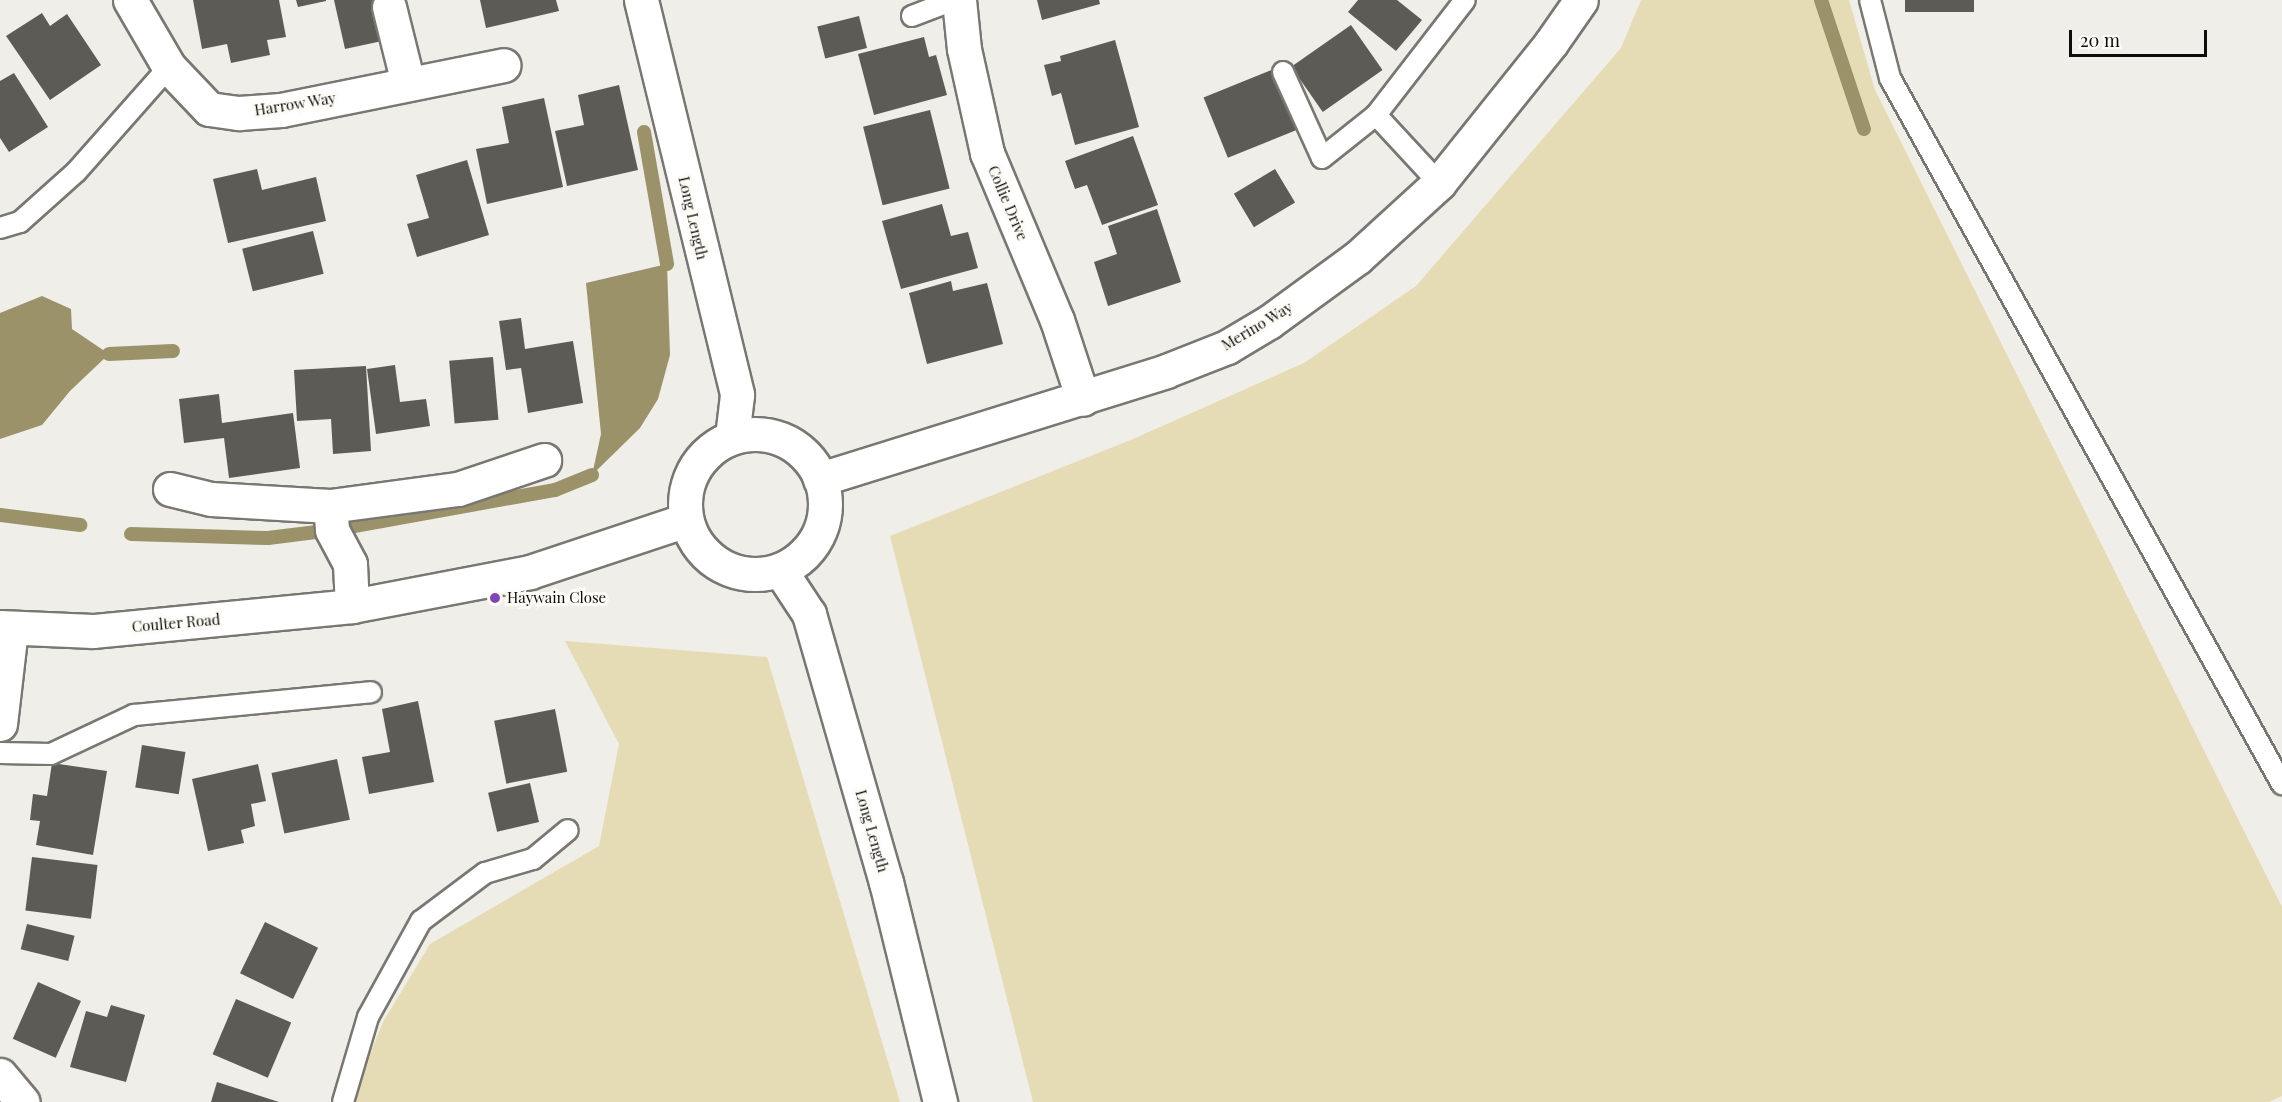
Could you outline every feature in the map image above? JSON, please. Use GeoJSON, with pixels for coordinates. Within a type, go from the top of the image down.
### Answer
{"type":"FeatureCollection","features":[{"type":"Feature","properties":{"kind":"street","name":"Harrow Way"},"geometry":{"type":"LineString","coordinates":[[130,0],[169,67],[209,109],[240,113],[281,110],[504,65]]}},
{"type":"Feature","properties":{"kind":"street","name":"Long Length"},"geometry":{"type":"LineString","coordinates":[[641,0],[737,395],[732,437]]}},
{"type":"Feature","properties":{"kind":"street","name":"Collie Drive"},"geometry":{"type":"LineString","coordinates":[[959,0],[964,49],[987,153],[1057,320],[1083,399]]}},
{"type":"Feature","properties":{"kind":"street","name":"Merino Way"},"geometry":{"type":"LineString","coordinates":[[820,479],[1083,399],[1227,347],[1269,322],[1358,257],[1439,183],[1551,43],[1581,0]]}},
{"type":"Feature","properties":{"kind":"street"},"geometry":{"type":"LineString","coordinates":[[388,4],[408,83]]}},
{"type":"Feature","properties":{"kind":"street"},"geometry":{"type":"LineString","coordinates":[[753,434],[774,436],[794,445],[810,460],[820,479],[825,500],[823,523],[814,542],[799,559],[780,570],[756,575],[732,571],[711,560],[695,542],[686,520],[684,499],[694,470],[713,447],[732,437],[753,434]]}},
{"type":"Feature","properties":{"kind":"street"},"geometry":{"type":"LineString","coordinates":[[170,489],[211,499],[330,506],[458,489],[544,460]]}},
{"type":"Feature","properties":{"kind":"street"},"geometry":{"type":"LineString","coordinates":[[330,506],[332,530],[350,564],[352,606]]}},
{"type":"Feature","properties":{"kind":"street","name":"Coulter Road"},"geometry":{"type":"LineString","coordinates":[[6,628],[93,631],[352,606],[530,572],[686,520]]}},
{"type":"Feature","properties":{"kind":"street","name":"Long Length"},"geometry":{"type":"LineString","coordinates":[[780,570],[809,614],[886,882],[940,1102]]}},
{"type":"Feature","properties":{"kind":"street"},"geometry":{"type":"LineString","coordinates":[[0,724],[6,628]]}},
{"type":"Feature","properties":{"kind":"street"},"geometry":{"type":"LineString","coordinates":[[0,1074],[23,1102]]}},
{"type":"Feature","properties":{"kind":"lane"},"geometry":{"type":"LineString","coordinates":[[912,16],[954,0]]}},
{"type":"Feature","properties":{"kind":"lane"},"geometry":{"type":"LineString","coordinates":[[1283,72],[1322,158],[1376,115],[1467,2],[1464,0]]}},
{"type":"Feature","properties":{"kind":"lane"},"geometry":{"type":"LineString","coordinates":[[1870,0],[1890,78],[2282,784]]}},
{"type":"Feature","properties":{"kind":"lane"},"geometry":{"type":"LineString","coordinates":[[0,228],[20,222],[76,172],[169,67]]}},
{"type":"Feature","properties":{"kind":"lane"},"geometry":{"type":"LineString","coordinates":[[1376,115],[1439,183]]}},
{"type":"Feature","properties":{"kind":"lane"},"geometry":{"type":"LineString","coordinates":[[0,753],[51,754],[134,716],[371,692]]}},
{"type":"Feature","properties":{"kind":"lane"},"geometry":{"type":"LineString","coordinates":[[343,1102],[368,1017],[421,921],[485,873],[533,859],[568,830]]}},
{"type":"Feature","properties":{"kind":"shaded area"},"geometry":{"type":"Polygon","coordinates":[[[1641,0],[1849,0],[1875,90],[2282,907],[2282,1096],[2269,1102],[1033,1102],[890,536],[1133,439],[1304,363],[1416,286],[1621,48],[1641,0]]]}},
{"type":"Feature","properties":{"kind":"shaded area"},"geometry":{"type":"Polygon","coordinates":[[[667,264],[670,355],[658,399],[640,428],[592,475],[601,434],[586,283],[667,264]]]}},
{"type":"Feature","properties":{"kind":"shaded area"},"geometry":{"type":"Polygon","coordinates":[[[42,296],[71,309],[72,329],[109,354],[70,391],[42,425],[0,439],[0,313],[42,296]]]}},
{"type":"Feature","properties":{"kind":"shaded area"},"geometry":{"type":"Polygon","coordinates":[[[565,641],[767,657],[900,1102],[351,1102],[383,1022],[430,944],[599,846],[619,744],[565,641]]]}},
{"type":"Feature","properties":{"kind":"building"},"geometry":{"type":"Polygon","coordinates":[[[193,0],[279,0],[286,37],[267,40],[270,55],[231,63],[227,44],[202,49],[193,0]]]}},
{"type":"Feature","properties":{"kind":"building"},"geometry":{"type":"Polygon","coordinates":[[[296,0],[326,0],[326,1],[298,7],[296,0]]]}},
{"type":"Feature","properties":{"kind":"building"},"geometry":{"type":"Polygon","coordinates":[[[334,0],[373,0],[382,41],[345,49],[334,0]]]}},
{"type":"Feature","properties":{"kind":"building"},"geometry":{"type":"Polygon","coordinates":[[[480,0],[556,0],[559,11],[486,28],[480,0]]]}},
{"type":"Feature","properties":{"kind":"building"},"geometry":{"type":"Polygon","coordinates":[[[1037,0],[1099,0],[1100,4],[1042,20],[1037,0]]]}},
{"type":"Feature","properties":{"kind":"building"},"geometry":{"type":"Polygon","coordinates":[[[1358,0],[1397,0],[1422,20],[1396,51],[1348,12],[1358,0]]]}},
{"type":"Feature","properties":{"kind":"building"},"geometry":{"type":"Polygon","coordinates":[[[1905,0],[1974,0],[1974,12],[1905,12],[1905,0]]]}},
{"type":"Feature","properties":{"kind":"building"},"geometry":{"type":"Polygon","coordinates":[[[42,13],[50,26],[67,14],[101,65],[50,100],[6,36],[42,13]]]}},
{"type":"Feature","properties":{"kind":"building"},"geometry":{"type":"Polygon","coordinates":[[[859,16],[867,48],[825,58],[817,26],[859,16]]]}},
{"type":"Feature","properties":{"kind":"building"},"geometry":{"type":"Polygon","coordinates":[[[1351,25],[1383,70],[1323,112],[1291,67],[1351,25]]]}},
{"type":"Feature","properties":{"kind":"building"},"geometry":{"type":"Polygon","coordinates":[[[924,37],[929,57],[936,55],[947,95],[874,115],[858,54],[924,37]]]}},
{"type":"Feature","properties":{"kind":"building"},"geometry":{"type":"Polygon","coordinates":[[[1115,40],[1139,127],[1075,145],[1061,93],[1052,96],[1044,65],[1061,61],[1060,56],[1115,40]]]}},
{"type":"Feature","properties":{"kind":"building"},"geometry":{"type":"Polygon","coordinates":[[[1274,69],[1298,129],[1228,158],[1204,97],[1274,69]]]}},
{"type":"Feature","properties":{"kind":"building"},"geometry":{"type":"Polygon","coordinates":[[[14,73],[48,127],[9,152],[0,138],[0,81],[14,73]]]}},
{"type":"Feature","properties":{"kind":"building"},"geometry":{"type":"Polygon","coordinates":[[[619,85],[638,170],[567,186],[555,131],[584,125],[578,95],[619,85]]]}},
{"type":"Feature","properties":{"kind":"building"},"geometry":{"type":"Polygon","coordinates":[[[544,98],[563,187],[487,204],[476,149],[509,143],[502,107],[544,98]]]}},
{"type":"Feature","properties":{"kind":"building"},"geometry":{"type":"Polygon","coordinates":[[[930,110],[950,189],[883,205],[863,127],[930,110]]]}},
{"type":"Feature","properties":{"kind":"building"},"geometry":{"type":"Polygon","coordinates":[[[1133,136],[1158,205],[1102,225],[1087,185],[1075,189],[1065,161],[1133,136]]]}},
{"type":"Feature","properties":{"kind":"building"},"geometry":{"type":"Polygon","coordinates":[[[467,160],[489,235],[417,257],[407,224],[429,218],[416,175],[467,160]]]}},
{"type":"Feature","properties":{"kind":"building"},"geometry":{"type":"Polygon","coordinates":[[[257,169],[262,190],[316,177],[326,221],[228,243],[213,179],[257,169]]]}},
{"type":"Feature","properties":{"kind":"building"},"geometry":{"type":"Polygon","coordinates":[[[1275,169],[1295,202],[1254,227],[1234,194],[1275,169]]]}},
{"type":"Feature","properties":{"kind":"building"},"geometry":{"type":"Polygon","coordinates":[[[942,204],[951,236],[968,232],[978,268],[901,289],[882,221],[942,204]]]}},
{"type":"Feature","properties":{"kind":"building"},"geometry":{"type":"Polygon","coordinates":[[[1157,209],[1181,282],[1108,306],[1094,262],[1117,254],[1108,226],[1157,209]]]}},
{"type":"Feature","properties":{"kind":"building"},"geometry":{"type":"Polygon","coordinates":[[[313,231],[324,274],[253,291],[242,249],[313,231]]]}},
{"type":"Feature","properties":{"kind":"building"},"geometry":{"type":"Polygon","coordinates":[[[951,281],[953,291],[987,283],[1003,344],[927,364],[909,293],[951,281]]]}},
{"type":"Feature","properties":{"kind":"building"},"geometry":{"type":"Polygon","coordinates":[[[521,318],[525,349],[573,341],[583,403],[528,413],[521,368],[506,370],[499,321],[521,318]]]}},
{"type":"Feature","properties":{"kind":"building"},"geometry":{"type":"Polygon","coordinates":[[[493,357],[498,420],[455,424],[449,361],[493,357]]]}},
{"type":"Feature","properties":{"kind":"building"},"geometry":{"type":"Polygon","coordinates":[[[395,365],[400,402],[426,399],[430,426],[376,434],[367,369],[395,365]]]}},
{"type":"Feature","properties":{"kind":"building"},"geometry":{"type":"Polygon","coordinates":[[[366,366],[371,451],[333,454],[331,419],[297,421],[294,370],[366,366]]]}},
{"type":"Feature","properties":{"kind":"building"},"geometry":{"type":"Polygon","coordinates":[[[219,394],[222,423],[293,413],[300,468],[229,478],[224,438],[184,443],[179,399],[219,394]]]}},
{"type":"Feature","properties":{"kind":"building"},"geometry":{"type":"Polygon","coordinates":[[[418,701],[434,782],[369,794],[362,757],[390,752],[382,709],[418,701]]]}},
{"type":"Feature","properties":{"kind":"building"},"geometry":{"type":"Polygon","coordinates":[[[555,709],[567,772],[506,784],[494,721],[555,709]]]}},
{"type":"Feature","properties":{"kind":"building"},"geometry":{"type":"Polygon","coordinates":[[[142,745],[185,752],[179,794],[135,787],[142,745]]]}},
{"type":"Feature","properties":{"kind":"building"},"geometry":{"type":"Polygon","coordinates":[[[337,759],[350,820],[284,834],[271,773],[337,759]]]}},
{"type":"Feature","properties":{"kind":"building"},"geometry":{"type":"Polygon","coordinates":[[[52,763],[107,771],[93,855],[36,845],[40,821],[30,820],[33,794],[47,796],[52,763]]]}},
{"type":"Feature","properties":{"kind":"building"},"geometry":{"type":"Polygon","coordinates":[[[258,764],[266,801],[251,804],[255,826],[241,830],[244,843],[208,851],[192,779],[258,764]]]}},
{"type":"Feature","properties":{"kind":"building"},"geometry":{"type":"Polygon","coordinates":[[[530,783],[539,822],[497,832],[488,793],[530,783]]]}},
{"type":"Feature","properties":{"kind":"building"},"geometry":{"type":"Polygon","coordinates":[[[32,857],[98,865],[91,919],[25,911],[32,857]]]}},
{"type":"Feature","properties":{"kind":"building"},"geometry":{"type":"Polygon","coordinates":[[[265,922],[318,948],[293,999],[240,973],[265,922]]]}},
{"type":"Feature","properties":{"kind":"building"},"geometry":{"type":"Polygon","coordinates":[[[27,924],[75,936],[68,961],[21,949],[27,924]]]}},
{"type":"Feature","properties":{"kind":"building"},"geometry":{"type":"Polygon","coordinates":[[[38,982],[81,1001],[56,1058],[13,1039],[38,982]]]}},
{"type":"Feature","properties":{"kind":"building"},"geometry":{"type":"Polygon","coordinates":[[[236,999],[291,1022],[268,1078],[213,1054],[236,999]]]}},
{"type":"Feature","properties":{"kind":"building"},"geometry":{"type":"Polygon","coordinates":[[[111,1005],[145,1015],[126,1082],[70,1067],[86,1011],[107,1017],[111,1005]]]}},
{"type":"Feature","properties":{"kind":"building"},"geometry":{"type":"Polygon","coordinates":[[[217,1082],[279,1102],[211,1102],[217,1082]]]}},
{"type":"Feature","properties":{"kind":"waterway"},"geometry":{"type":"LineString","coordinates":[[1821,0],[1864,129]]}},
{"type":"Feature","properties":{"kind":"waterway"},"geometry":{"type":"LineString","coordinates":[[644,132],[667,264]]}},
{"type":"Feature","properties":{"kind":"waterway"},"geometry":{"type":"LineString","coordinates":[[109,354],[173,351]]}},
{"type":"Feature","properties":{"kind":"waterway"},"geometry":{"type":"LineString","coordinates":[[131,534],[268,538],[332,530],[555,490],[592,475]]}},
{"type":"Feature","properties":{"kind":"waterway"},"geometry":{"type":"LineString","coordinates":[[0,515],[80,525]]}},
{"type":"Feature","properties":{"kind":"place","name":"Haywain Close"},"geometry":{"type":"Point","coordinates":[495,598]}}]}
